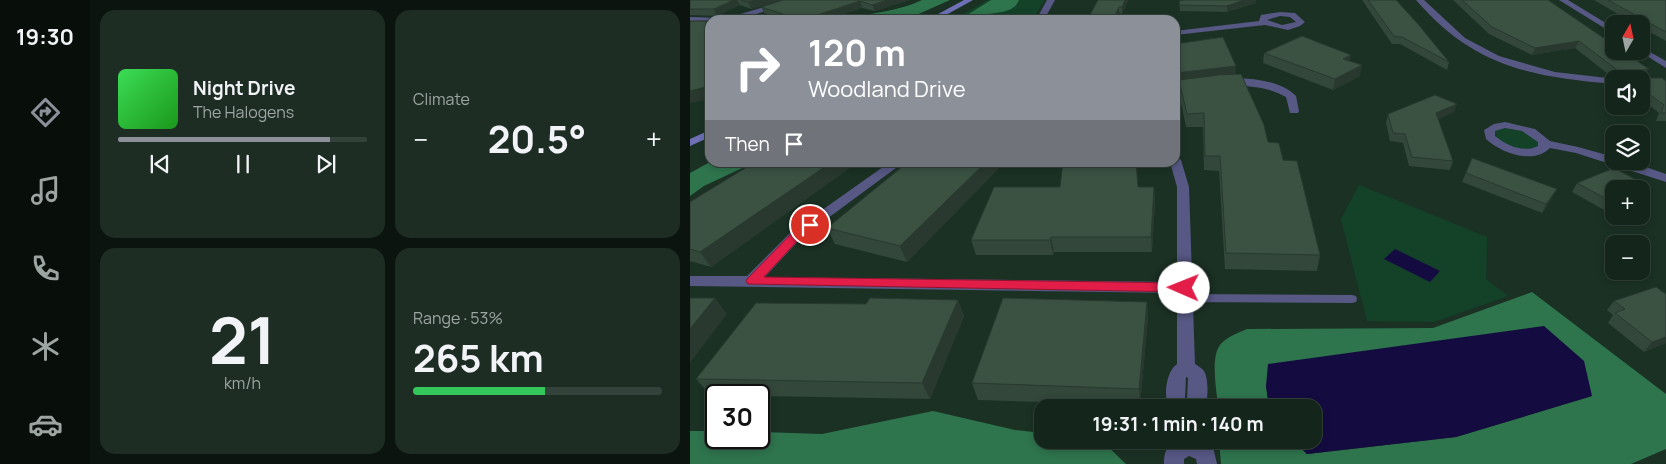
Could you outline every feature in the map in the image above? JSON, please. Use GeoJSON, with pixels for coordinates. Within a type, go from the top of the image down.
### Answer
{"type":"FeatureCollection","features":[{"type":"Feature","properties":{"kind":"main road"},"geometry":{"type":"LineString","coordinates":[[940,15],[969,0]]}},
{"type":"Feature","properties":{"kind":"main road"},"geometry":{"type":"LineString","coordinates":[[690,143],[705,136]]}},
{"type":"Feature","properties":{"kind":"street"},"geometry":{"type":"LineString","coordinates":[[746,15],[795,0]]}},
{"type":"Feature","properties":{"kind":"street"},"geometry":{"type":"LineString","coordinates":[[1043,15],[1051,0]]}},
{"type":"Feature","properties":{"kind":"street"},"geometry":{"type":"LineString","coordinates":[[1420,0],[1461,40],[1478,50],[1510,63],[1550,73],[1605,80]]}},
{"type":"Feature","properties":{"kind":"street"},"geometry":{"type":"LineString","coordinates":[[1563,0],[1605,26]]}},
{"type":"Feature","properties":{"kind":"street"},"geometry":{"type":"LineString","coordinates":[[690,19],[705,19]]}},
{"type":"Feature","properties":{"kind":"street"},"geometry":{"type":"LineString","coordinates":[[1180,32],[1266,23]]}},
{"type":"Feature","properties":{"kind":"street"},"geometry":{"type":"LineString","coordinates":[[1650,55],[1666,65]]}},
{"type":"Feature","properties":{"kind":"street"},"geometry":{"type":"LineString","coordinates":[[1180,88],[1211,82],[1248,81],[1280,89],[1291,96],[1294,111]]}},
{"type":"Feature","properties":{"kind":"street"},"geometry":{"type":"LineString","coordinates":[[1545,144],[1578,150],[1605,158]]}},
{"type":"Feature","properties":{"kind":"street"},"geometry":{"type":"LineString","coordinates":[[752,281],[796,235],[891,167]]}},
{"type":"Feature","properties":{"kind":"street"},"geometry":{"type":"LineString","coordinates":[[1177,167],[1183,187],[1186,367],[1197,376],[1198,399]]}},
{"type":"Feature","properties":{"kind":"street"},"geometry":{"type":"LineString","coordinates":[[1642,170],[1666,178]]}},
{"type":"Feature","properties":{"kind":"street"},"geometry":{"type":"LineString","coordinates":[[690,281],[752,281],[1184,293]]}},
{"type":"Feature","properties":{"kind":"street"},"geometry":{"type":"LineString","coordinates":[[1176,399],[1177,374],[1186,367]]}},
{"type":"Feature","properties":{"kind":"street"},"geometry":{"type":"LineString","coordinates":[[1174,464],[1174,454],[1180,449]]}},
{"type":"Feature","properties":{"kind":"street"},"geometry":{"type":"LineString","coordinates":[[1198,449],[1206,454],[1206,464]]}},
{"type":"Feature","properties":{"kind":"lane"},"geometry":{"type":"LineString","coordinates":[[1184,293],[1352,299]]}},
{"type":"Feature","properties":{"kind":"green space"},"geometry":{"type":"Polygon","coordinates":[[[922,0],[950,0],[916,15],[865,15],[904,7],[922,0]]]}},
{"type":"Feature","properties":{"kind":"green space"},"geometry":{"type":"Polygon","coordinates":[[[988,0],[1045,0],[1035,15],[961,15],[988,0]]]}},
{"type":"Feature","properties":{"kind":"green space"},"geometry":{"type":"Polygon","coordinates":[[[991,0],[1019,0],[1017,5],[1004,12],[967,15],[991,0]]]}},
{"type":"Feature","properties":{"kind":"green space"},"geometry":{"type":"Polygon","coordinates":[[[1505,125],[1541,137],[1540,150],[1507,148],[1489,130],[1505,125]]]}},
{"type":"Feature","properties":{"kind":"green space"},"geometry":{"type":"Polygon","coordinates":[[[705,165],[705,167],[744,167],[704,186],[690,196],[690,173],[705,165]]]}},
{"type":"Feature","properties":{"kind":"green space"},"geometry":{"type":"Polygon","coordinates":[[[1359,185],[1487,237],[1486,279],[1508,296],[1434,322],[1367,321],[1341,219],[1359,185]]]}},
{"type":"Feature","properties":{"kind":"green space"},"geometry":{"type":"Polygon","coordinates":[[[1532,292],[1666,394],[1666,449],[1631,464],[1221,464],[1220,449],[1302,449],[1307,454],[1456,437],[1592,396],[1266,386],[1268,399],[1217,399],[1215,366],[1217,351],[1225,340],[1247,329],[1433,328],[1532,292]]]}},
{"type":"Feature","properties":{"kind":"green space"},"geometry":{"type":"Polygon","coordinates":[[[933,411],[1015,430],[1034,432],[1034,449],[1110,449],[1126,464],[690,464],[690,431],[705,431],[705,449],[770,449],[770,432],[822,434],[933,411]]]}},
{"type":"Feature","properties":{"kind":"shaded area"},"geometry":{"type":"Polygon","coordinates":[[[1395,249],[1440,271],[1430,282],[1384,259],[1395,249]]]}},
{"type":"Feature","properties":{"kind":"shaded area"},"geometry":{"type":"Polygon","coordinates":[[[1544,326],[1584,361],[1592,396],[1456,437],[1307,454],[1302,449],[1322,449],[1322,399],[1268,399],[1266,386],[1268,364],[1544,326]]]}},
{"type":"Feature","properties":{"kind":"building"},"geometry":{"type":"Polygon","coordinates":[[[690,0],[734,0],[714,9],[690,9],[690,0]]]}},
{"type":"Feature","properties":{"kind":"building"},"geometry":{"type":"Polygon","coordinates":[[[741,0],[757,0],[748,2],[741,0]]]}},
{"type":"Feature","properties":{"kind":"building"},"geometry":{"type":"Polygon","coordinates":[[[783,0],[887,0],[872,5],[860,1],[817,15],[786,15],[761,7],[783,0]]]}},
{"type":"Feature","properties":{"kind":"building"},"geometry":{"type":"Polygon","coordinates":[[[1098,0],[1125,0],[1115,15],[1090,15],[1098,0]]]}},
{"type":"Feature","properties":{"kind":"building"},"geometry":{"type":"Polygon","coordinates":[[[1244,0],[1227,6],[1180,5],[1179,1],[1244,0]]]}},
{"type":"Feature","properties":{"kind":"building"},"geometry":{"type":"Polygon","coordinates":[[[1368,0],[1396,0],[1449,62],[1402,37],[1394,36],[1368,0]]]}},
{"type":"Feature","properties":{"kind":"building"},"geometry":{"type":"Polygon","coordinates":[[[1462,0],[1548,0],[1605,39],[1605,60],[1636,60],[1649,69],[1616,69],[1579,41],[1535,48],[1492,27],[1462,0]]]}},
{"type":"Feature","properties":{"kind":"building"},"geometry":{"type":"Polygon","coordinates":[[[1608,0],[1666,0],[1666,32],[1650,23],[1650,15],[1635,15],[1608,0]]]}},
{"type":"Feature","properties":{"kind":"building"},"geometry":{"type":"Polygon","coordinates":[[[690,21],[705,21],[705,87],[690,91],[690,21]]]}},
{"type":"Feature","properties":{"kind":"building"},"geometry":{"type":"Polygon","coordinates":[[[1302,36],[1351,55],[1343,59],[1362,65],[1335,79],[1264,53],[1302,36]]]}},
{"type":"Feature","properties":{"kind":"building"},"geometry":{"type":"Polygon","coordinates":[[[1223,37],[1236,66],[1180,73],[1180,43],[1223,37]]]}},
{"type":"Feature","properties":{"kind":"building"},"geometry":{"type":"Polygon","coordinates":[[[1241,74],[1264,125],[1268,142],[1279,143],[1283,160],[1297,161],[1320,255],[1226,253],[1220,156],[1205,156],[1204,113],[1187,114],[1180,84],[1180,80],[1241,74]]]}},
{"type":"Feature","properties":{"kind":"building"},"geometry":{"type":"Polygon","coordinates":[[[1650,78],[1662,78],[1666,81],[1666,113],[1661,113],[1664,105],[1650,95],[1650,78]]]}},
{"type":"Feature","properties":{"kind":"building"},"geometry":{"type":"Polygon","coordinates":[[[1435,95],[1457,104],[1436,113],[1453,161],[1412,157],[1405,134],[1393,133],[1388,114],[1435,95]]]}},
{"type":"Feature","properties":{"kind":"building"},"geometry":{"type":"Polygon","coordinates":[[[1472,158],[1557,189],[1546,204],[1466,173],[1472,158]]]}},
{"type":"Feature","properties":{"kind":"building"},"geometry":{"type":"Polygon","coordinates":[[[747,167],[825,167],[700,252],[690,249],[690,202],[747,167]]]}},
{"type":"Feature","properties":{"kind":"building"},"geometry":{"type":"Polygon","coordinates":[[[902,167],[981,167],[900,246],[827,228],[902,167]]]}},
{"type":"Feature","properties":{"kind":"building"},"geometry":{"type":"Polygon","coordinates":[[[1062,167],[1136,167],[1138,187],[1154,187],[1151,237],[1051,237],[1050,240],[971,240],[994,187],[1060,187],[1062,167]]]}},
{"type":"Feature","properties":{"kind":"building"},"geometry":{"type":"Polygon","coordinates":[[[1609,170],[1618,170],[1637,180],[1605,180],[1605,198],[1577,183],[1609,170]]]}},
{"type":"Feature","properties":{"kind":"building"},"geometry":{"type":"Polygon","coordinates":[[[1656,287],[1666,294],[1666,337],[1652,342],[1615,313],[1625,309],[1614,301],[1656,287]]]}},
{"type":"Feature","properties":{"kind":"building"},"geometry":{"type":"Polygon","coordinates":[[[690,298],[715,298],[690,329],[690,298]]]}},
{"type":"Feature","properties":{"kind":"building"},"geometry":{"type":"Polygon","coordinates":[[[870,298],[958,300],[922,383],[696,379],[756,303],[866,304],[870,298]]]}},
{"type":"Feature","properties":{"kind":"building"},"geometry":{"type":"Polygon","coordinates":[[[1003,298],[1147,302],[1139,389],[972,383],[1003,298]]]}},
{"type":"Feature","properties":{"kind":"route"},"geometry":{"type":"LineString","coordinates":[[810,225],[796,235],[752,281],[1184,288]]}}]}
